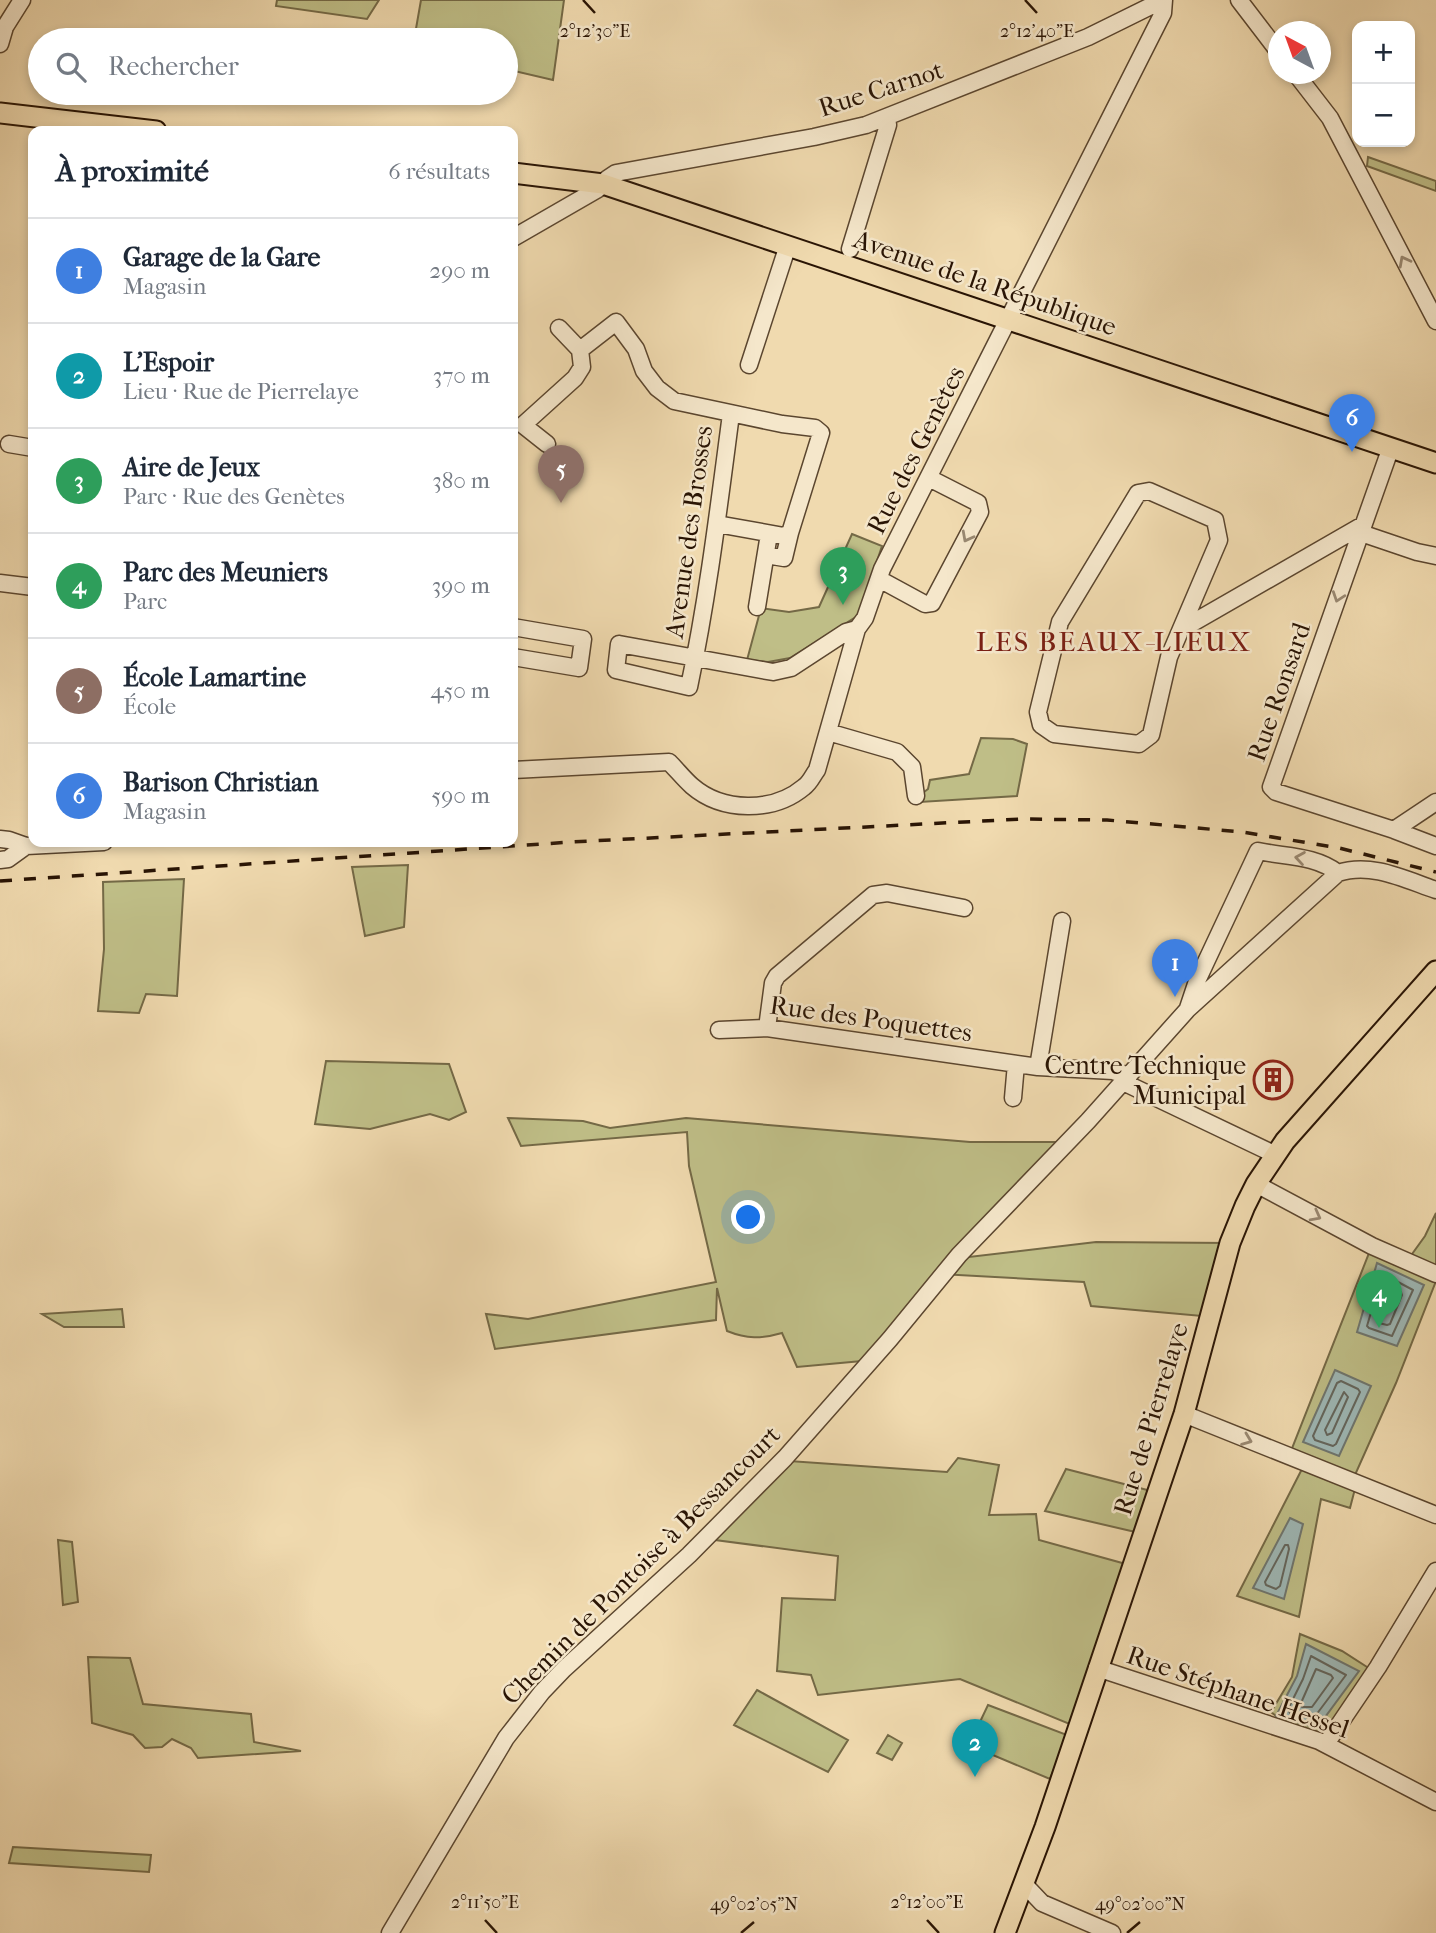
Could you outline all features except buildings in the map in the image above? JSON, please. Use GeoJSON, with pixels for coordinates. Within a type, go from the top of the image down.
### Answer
{"type":"FeatureCollection","features":[{"type":"Feature","properties":{"kind":"main road"},"geometry":{"type":"LineString","coordinates":[[0,113],[112,126]]}},
{"type":"Feature","properties":{"kind":"main road","name":"Avenue de la République"},"geometry":{"type":"LineString","coordinates":[[518,174],[612,187],[1436,463]]}},
{"type":"Feature","properties":{"kind":"main road","name":"Rue de Pierrelaye"},"geometry":{"type":"LineString","coordinates":[[1005,1933],[1184,1414],[1230,1243],[1256,1184],[1276,1155],[1346,1070],[1436,971]]}},
{"type":"Feature","properties":{"kind":"street"},"geometry":{"type":"LineString","coordinates":[[0,44],[5,27],[22,0]]}},
{"type":"Feature","properties":{"kind":"street","name":"Rue Carnot"},"geometry":{"type":"LineString","coordinates":[[612,187],[628,171],[866,125],[1088,37],[1164,0]]}},
{"type":"Feature","properties":{"kind":"street","name":"Rue des Genètes"},"geometry":{"type":"LineString","coordinates":[[518,770],[669,762],[693,788],[728,805],[775,803],[806,787],[817,770],[857,629],[865,618],[879,579],[1163,13],[1164,0]]}},
{"type":"Feature","properties":{"kind":"street"},"geometry":{"type":"LineString","coordinates":[[1239,0],[1268,37]]}},
{"type":"Feature","properties":{"kind":"street"},"geometry":{"type":"LineString","coordinates":[[1304,84],[1331,118],[1436,321]]}},
{"type":"Feature","properties":{"kind":"street"},"geometry":{"type":"LineString","coordinates":[[850,249],[888,125],[887,117]]}},
{"type":"Feature","properties":{"kind":"street"},"geometry":{"type":"LineString","coordinates":[[518,235],[598,189],[612,187]]}},
{"type":"Feature","properties":{"kind":"street"},"geometry":{"type":"LineString","coordinates":[[749,365],[788,245]]}},
{"type":"Feature","properties":{"kind":"street"},"geometry":{"type":"LineString","coordinates":[[580,350],[616,322],[636,349],[644,371],[657,388],[674,401],[815,428],[821,433],[783,558],[766,555]]}},
{"type":"Feature","properties":{"kind":"street"},"geometry":{"type":"LineString","coordinates":[[547,444],[523,425],[575,378],[582,367],[580,350],[559,328]]}},
{"type":"Feature","properties":{"kind":"street","name":"Avenue des Brosses"},"geometry":{"type":"LineString","coordinates":[[732,414],[717,524],[695,656],[689,687],[616,670],[619,644],[695,656],[773,672],[790,668],[846,632],[857,629]]}},
{"type":"Feature","properties":{"kind":"street"},"geometry":{"type":"LineString","coordinates":[[9,444],[28,448]]}},
{"type":"Feature","properties":{"kind":"street","name":"Rue Ronsard"},"geometry":{"type":"LineString","coordinates":[[1391,447],[1271,787],[1276,792],[1436,846]]}},
{"type":"Feature","properties":{"kind":"street"},"geometry":{"type":"LineString","coordinates":[[879,579],[925,604],[932,603],[980,512],[978,503],[929,478]]}},
{"type":"Feature","properties":{"kind":"street"},"geometry":{"type":"LineString","coordinates":[[1182,629],[1219,540],[1215,520],[1149,491],[1138,493],[1060,622],[1038,712],[1041,725],[1054,734],[1139,744],[1151,735],[1169,657],[1182,629],[1362,529],[1417,552],[1436,555]]}},
{"type":"Feature","properties":{"kind":"street"},"geometry":{"type":"LineString","coordinates":[[717,524],[784,536],[790,533]]}},
{"type":"Feature","properties":{"kind":"street"},"geometry":{"type":"LineString","coordinates":[[757,607],[769,534]]}},
{"type":"Feature","properties":{"kind":"street"},"geometry":{"type":"LineString","coordinates":[[0,583],[28,586]]}},
{"type":"Feature","properties":{"kind":"street"},"geometry":{"type":"LineString","coordinates":[[518,628],[583,639],[579,668],[518,658]]}},
{"type":"Feature","properties":{"kind":"street"},"geometry":{"type":"LineString","coordinates":[[828,732],[897,752],[912,767],[916,796]]}},
{"type":"Feature","properties":{"kind":"street"},"geometry":{"type":"LineString","coordinates":[[1394,830],[1436,802]]}},
{"type":"Feature","properties":{"kind":"street"},"geometry":{"type":"LineString","coordinates":[[0,839],[26,846]]}},
{"type":"Feature","properties":{"kind":"street"},"geometry":{"type":"LineString","coordinates":[[0,860],[8,859],[26,846]]}},
{"type":"Feature","properties":{"kind":"street"},"geometry":{"type":"LineString","coordinates":[[1188,1009],[1197,981],[1258,851],[1316,860],[1327,864],[1338,873],[1353,868],[1375,869],[1436,890]]}},
{"type":"Feature","properties":{"kind":"street","name":"Chemin de Pontoise à Bessancourt"},"geometry":{"type":"LineString","coordinates":[[390,1933],[506,1738],[542,1692],[705,1539],[785,1458],[960,1255],[1126,1079],[1188,1009],[1338,873]]}},
{"type":"Feature","properties":{"kind":"street"},"geometry":{"type":"LineString","coordinates":[[767,1028],[773,982],[777,976],[873,895],[887,893],[964,908]]}},
{"type":"Feature","properties":{"kind":"street"},"geometry":{"type":"LineString","coordinates":[[1038,1067],[1062,921]]}},
{"type":"Feature","properties":{"kind":"street","name":"Rue des Poquettes"},"geometry":{"type":"LineString","coordinates":[[719,1030],[767,1028],[1038,1067],[1113,1071],[1276,1155]]}},
{"type":"Feature","properties":{"kind":"street"},"geometry":{"type":"LineString","coordinates":[[1013,1098],[1016,1064]]}},
{"type":"Feature","properties":{"kind":"street"},"geometry":{"type":"LineString","coordinates":[[1256,1184],[1372,1247],[1436,1274]]}},
{"type":"Feature","properties":{"kind":"street"},"geometry":{"type":"LineString","coordinates":[[1184,1414],[1436,1515]]}},
{"type":"Feature","properties":{"kind":"street"},"geometry":{"type":"LineString","coordinates":[[1326,1744],[1378,1667],[1436,1571]]}},
{"type":"Feature","properties":{"kind":"street","name":"Rue Stéphane Hessel"},"geometry":{"type":"LineString","coordinates":[[1097,1668],[1326,1744],[1436,1802]]}},
{"type":"Feature","properties":{"kind":"street"},"geometry":{"type":"LineString","coordinates":[[1024,1884],[1042,1903],[1112,1933]]}},
{"type":"Feature","properties":{"kind":"street"},"geometry":{"type":"LineString","coordinates":[[1016,1905],[1042,1903]]}},
{"type":"Feature","properties":{"kind":"shaded area"},"geometry":{"type":"Polygon","coordinates":[[[277,0],[379,0],[367,19],[276,6],[277,0]]]}},
{"type":"Feature","properties":{"kind":"shaded area"},"geometry":{"type":"Polygon","coordinates":[[[421,0],[564,0],[553,80],[518,72],[518,28],[416,28],[421,0]]]}},
{"type":"Feature","properties":{"kind":"shaded area"},"geometry":{"type":"Polygon","coordinates":[[[1368,157],[1436,181],[1436,191],[1367,166],[1368,157]]]}},
{"type":"Feature","properties":{"kind":"shaded area"},"geometry":{"type":"Polygon","coordinates":[[[852,534],[882,546],[859,615],[790,658],[768,662],[747,660],[761,608],[789,612],[819,607],[852,534]]]}},
{"type":"Feature","properties":{"kind":"shaded area"},"geometry":{"type":"Polygon","coordinates":[[[981,738],[1013,739],[1027,744],[1017,796],[920,802],[919,796],[928,789],[930,780],[969,774],[981,738]]]}},
{"type":"Feature","properties":{"kind":"shaded area"},"geometry":{"type":"Polygon","coordinates":[[[408,865],[404,927],[365,936],[352,867],[408,865]]]}},
{"type":"Feature","properties":{"kind":"shaded area"},"geometry":{"type":"Polygon","coordinates":[[[184,879],[177,996],[146,994],[139,1013],[98,1011],[104,949],[103,882],[184,879]]]}},
{"type":"Feature","properties":{"kind":"shaded area"},"geometry":{"type":"Polygon","coordinates":[[[326,1061],[449,1064],[466,1112],[449,1120],[430,1114],[370,1129],[315,1124],[326,1061]]]}},
{"type":"Feature","properties":{"kind":"shaded area"},"geometry":{"type":"Polygon","coordinates":[[[508,1118],[583,1121],[610,1128],[686,1118],[970,1142],[1067,1142],[952,1259],[1096,1242],[1230,1243],[1213,1317],[1091,1306],[1084,1282],[940,1274],[862,1361],[797,1367],[782,1333],[754,1337],[727,1331],[717,1288],[716,1320],[495,1349],[486,1314],[528,1319],[716,1282],[689,1166],[687,1132],[521,1146],[508,1118]]]}},
{"type":"Feature","properties":{"kind":"shaded area"},"geometry":{"type":"Polygon","coordinates":[[[1436,1213],[1436,1281],[1396,1383],[1355,1475],[1291,1451],[1373,1243],[1407,1261],[1425,1236],[1436,1213]]]}},
{"type":"Feature","properties":{"kind":"shaded area"},"geometry":{"type":"Polygon","coordinates":[[[122,1309],[124,1327],[64,1327],[42,1314],[122,1309]]]}},
{"type":"Feature","properties":{"kind":"shaded area"},"geometry":{"type":"Polygon","coordinates":[[[958,1458],[999,1465],[989,1515],[1036,1514],[1039,1540],[1133,1566],[1072,1725],[960,1679],[818,1695],[811,1675],[777,1671],[782,1598],[835,1600],[838,1556],[715,1540],[706,1533],[789,1461],[947,1472],[958,1458]]]}},
{"type":"Feature","properties":{"kind":"shaded area"},"geometry":{"type":"Polygon","coordinates":[[[1303,1467],[1356,1485],[1350,1508],[1321,1499],[1299,1617],[1237,1596],[1303,1467]]]}},
{"type":"Feature","properties":{"kind":"shaded area"},"geometry":{"type":"Polygon","coordinates":[[[1066,1469],[1155,1492],[1144,1534],[1045,1511],[1066,1469]]]}},
{"type":"Feature","properties":{"kind":"shaded area"},"geometry":{"type":"Polygon","coordinates":[[[58,1540],[72,1542],[78,1602],[63,1605],[58,1540]]]}},
{"type":"Feature","properties":{"kind":"shaded area"},"geometry":{"type":"Polygon","coordinates":[[[1300,1634],[1342,1651],[1367,1667],[1324,1734],[1302,1732],[1271,1712],[1292,1677],[1300,1634]]]}},
{"type":"Feature","properties":{"kind":"shaded area"},"geometry":{"type":"Polygon","coordinates":[[[88,1657],[130,1658],[143,1704],[251,1714],[254,1742],[301,1751],[198,1758],[191,1748],[172,1739],[162,1747],[145,1748],[133,1735],[92,1723],[88,1657]]]}},
{"type":"Feature","properties":{"kind":"shaded area"},"geometry":{"type":"Polygon","coordinates":[[[757,1690],[848,1740],[828,1772],[734,1725],[757,1690]]]}},
{"type":"Feature","properties":{"kind":"shaded area"},"geometry":{"type":"Polygon","coordinates":[[[988,1705],[1067,1735],[1050,1779],[969,1745],[988,1705]]]}},
{"type":"Feature","properties":{"kind":"shaded area"},"geometry":{"type":"Polygon","coordinates":[[[888,1735],[902,1743],[892,1760],[877,1753],[888,1735]]]}},
{"type":"Feature","properties":{"kind":"shaded area"},"geometry":{"type":"Polygon","coordinates":[[[13,1847],[151,1855],[149,1872],[9,1863],[13,1847]]]}},
{"type":"Feature","properties":{"kind":"water"},"geometry":{"type":"Polygon","coordinates":[[[1377,1263],[1424,1285],[1397,1346],[1357,1332],[1377,1263]]]}},
{"type":"Feature","properties":{"kind":"water"},"geometry":{"type":"Polygon","coordinates":[[[1335,1370],[1371,1386],[1339,1456],[1303,1442],[1335,1370]]]}},
{"type":"Feature","properties":{"kind":"water"},"geometry":{"type":"Polygon","coordinates":[[[1290,1518],[1303,1524],[1284,1599],[1253,1588],[1290,1518]]]}},
{"type":"Feature","properties":{"kind":"water"},"geometry":{"type":"Polygon","coordinates":[[[1306,1644],[1359,1671],[1317,1728],[1276,1716],[1297,1676],[1306,1644]]]}},
{"type":"Feature","properties":{"kind":"railway"},"geometry":{"type":"LineString","coordinates":[[518,846],[1022,819],[1107,820],[1242,832],[1339,848],[1436,872]]}},
{"type":"Feature","properties":{"kind":"railway"},"geometry":{"type":"LineString","coordinates":[[0,881],[498,847]]}},
{"type":"Feature","properties":{"kind":"place","name":"Barison Christian"},"geometry":{"type":"Point","coordinates":[1352,452]}},
{"type":"Feature","properties":{"kind":"place","name":"École Lamartine"},"geometry":{"type":"Point","coordinates":[561,503]}},
{"type":"Feature","properties":{"kind":"place","name":"Aire de Jeux"},"geometry":{"type":"Point","coordinates":[843,605]}},
{"type":"Feature","properties":{"kind":"place","name":"Garage de la Gare"},"geometry":{"type":"Point","coordinates":[1175,997]}},
{"type":"Feature","properties":{"kind":"place","name":"Centre Technique Municipal"},"geometry":{"type":"Point","coordinates":[1273,1080]}},
{"type":"Feature","properties":{"kind":"place","name":"Parc des Meuniers"},"geometry":{"type":"Point","coordinates":[1379,1328]}},
{"type":"Feature","properties":{"kind":"place","name":"L'Espoir"},"geometry":{"type":"Point","coordinates":[975,1777]}},
{"type":"Feature","properties":{"kind":"district","name":"LES BEAUX-LIEUX"},"geometry":{"type":"Point","coordinates":[1114,641]}}]}
